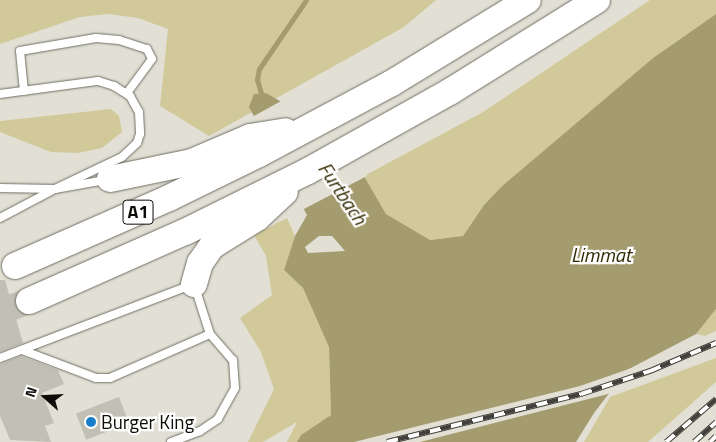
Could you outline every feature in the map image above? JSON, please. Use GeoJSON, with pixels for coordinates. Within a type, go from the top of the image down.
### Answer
{"type":"FeatureCollection","features":[{"type":"Feature","properties":{"kind":"highway","name":"A1"},"geometry":{"type":"LineString","coordinates":[[15,266],[169,198],[254,146],[311,127],[392,82],[528,0]]}},
{"type":"Feature","properties":{"kind":"highway"},"geometry":{"type":"LineString","coordinates":[[194,284],[200,263],[212,246],[253,210],[308,171],[382,131],[597,0]]}},
{"type":"Feature","properties":{"kind":"highway"},"geometry":{"type":"LineString","coordinates":[[110,178],[192,162],[254,146]]}},
{"type":"Feature","properties":{"kind":"highway","name":"A1"},"geometry":{"type":"LineString","coordinates":[[29,301],[253,210]]}},
{"type":"Feature","properties":{"kind":"lane"},"geometry":{"type":"LineString","coordinates":[[24,91],[20,51],[96,38],[119,40],[147,49],[152,59],[128,93]]}},
{"type":"Feature","properties":{"kind":"lane"},"geometry":{"type":"LineString","coordinates":[[0,94],[98,81],[128,93],[139,112],[137,143],[122,157],[54,189],[0,218]]}},
{"type":"Feature","properties":{"kind":"lane"},"geometry":{"type":"LineString","coordinates":[[0,188],[54,189],[110,178]]}},
{"type":"Feature","properties":{"kind":"lane"},"geometry":{"type":"LineString","coordinates":[[0,358],[194,284],[210,334],[233,360],[236,373],[233,395],[218,419],[200,431],[171,442]]}},
{"type":"Feature","properties":{"kind":"lane"},"geometry":{"type":"LineString","coordinates":[[22,350],[96,378],[110,378],[210,334]]}},
{"type":"Feature","properties":{"kind":"shaded area"},"geometry":{"type":"Polygon","coordinates":[[[0,0],[436,0],[404,27],[209,136],[160,106],[168,29],[138,18],[108,14],[80,17],[0,44],[0,0]]]}},
{"type":"Feature","properties":{"kind":"shaded area"},"geometry":{"type":"Polygon","coordinates":[[[650,0],[716,0],[716,14],[653,58],[501,187],[484,205],[463,236],[430,240],[386,214],[364,176],[483,112],[650,0]]]}},
{"type":"Feature","properties":{"kind":"shaded area"},"geometry":{"type":"Polygon","coordinates":[[[111,109],[119,116],[122,132],[102,148],[78,153],[51,152],[0,132],[0,121],[111,109]]]}},
{"type":"Feature","properties":{"kind":"shaded area"},"geometry":{"type":"Polygon","coordinates":[[[287,218],[295,236],[284,270],[303,288],[329,346],[331,415],[301,435],[297,442],[287,442],[297,422],[263,442],[248,442],[274,389],[261,352],[240,318],[272,295],[266,256],[254,235],[287,218]]]}},
{"type":"Feature","properties":{"kind":"shaded area"},"geometry":{"type":"Polygon","coordinates":[[[716,309],[716,331],[705,336],[696,334],[716,309]]]}},
{"type":"Feature","properties":{"kind":"shaded area"},"geometry":{"type":"Polygon","coordinates":[[[716,358],[716,382],[648,442],[584,442],[610,397],[716,358]]]}},
{"type":"Feature","properties":{"kind":"water","name":"Limmat"},"geometry":{"type":"Polygon","coordinates":[[[716,14],[716,309],[696,334],[627,370],[594,413],[576,442],[297,442],[301,435],[331,415],[329,347],[303,288],[284,270],[295,236],[307,215],[249,107],[254,94],[266,93],[321,125],[364,176],[386,214],[430,240],[463,236],[484,205],[501,187],[653,58],[716,14]],[[319,236],[305,247],[308,253],[345,251],[332,236],[319,236]]]}},
{"type":"Feature","properties":{"kind":"pier"},"geometry":{"type":"Polygon","coordinates":[[[283,100],[323,123],[367,176],[302,210],[252,117],[283,100]]]}},
{"type":"Feature","properties":{"kind":"pier"},"geometry":{"type":"Polygon","coordinates":[[[649,362],[629,372],[612,393],[420,442],[354,442],[580,386],[649,362]]]}},
{"type":"Feature","properties":{"kind":"building"},"geometry":{"type":"Polygon","coordinates":[[[0,280],[5,280],[23,343],[0,352],[0,280]]]}},
{"type":"Feature","properties":{"kind":"building"},"geometry":{"type":"Polygon","coordinates":[[[21,356],[58,370],[64,384],[42,393],[54,423],[45,426],[51,442],[10,440],[0,416],[0,364],[21,356]]]}},
{"type":"Feature","properties":{"kind":"building"},"geometry":{"type":"Polygon","coordinates":[[[119,397],[129,423],[86,440],[76,413],[119,397]]]}},
{"type":"Feature","properties":{"kind":"waterway","name":"Furtbach"},"geometry":{"type":"LineString","coordinates":[[262,96],[257,80],[259,69],[306,0]]}},
{"type":"Feature","properties":{"kind":"tunnel"},"geometry":{"type":"LineString","coordinates":[[0,312],[29,301]]}},
{"type":"Feature","properties":{"kind":"railway"},"geometry":{"type":"LineString","coordinates":[[387,442],[581,394],[650,371],[716,343]]}},
{"type":"Feature","properties":{"kind":"railway"},"geometry":{"type":"LineString","coordinates":[[666,442],[716,399]]}},
{"type":"Feature","properties":{"kind":"railway"},"geometry":{"type":"LineString","coordinates":[[694,442],[716,422]]}},
{"type":"Feature","properties":{"kind":"railway"},"geometry":{"type":"LineString","coordinates":[[710,442],[716,436]]}},
{"type":"Feature","properties":{"kind":"place","name":"Burger King"},"geometry":{"type":"Point","coordinates":[91,422]}}]}
